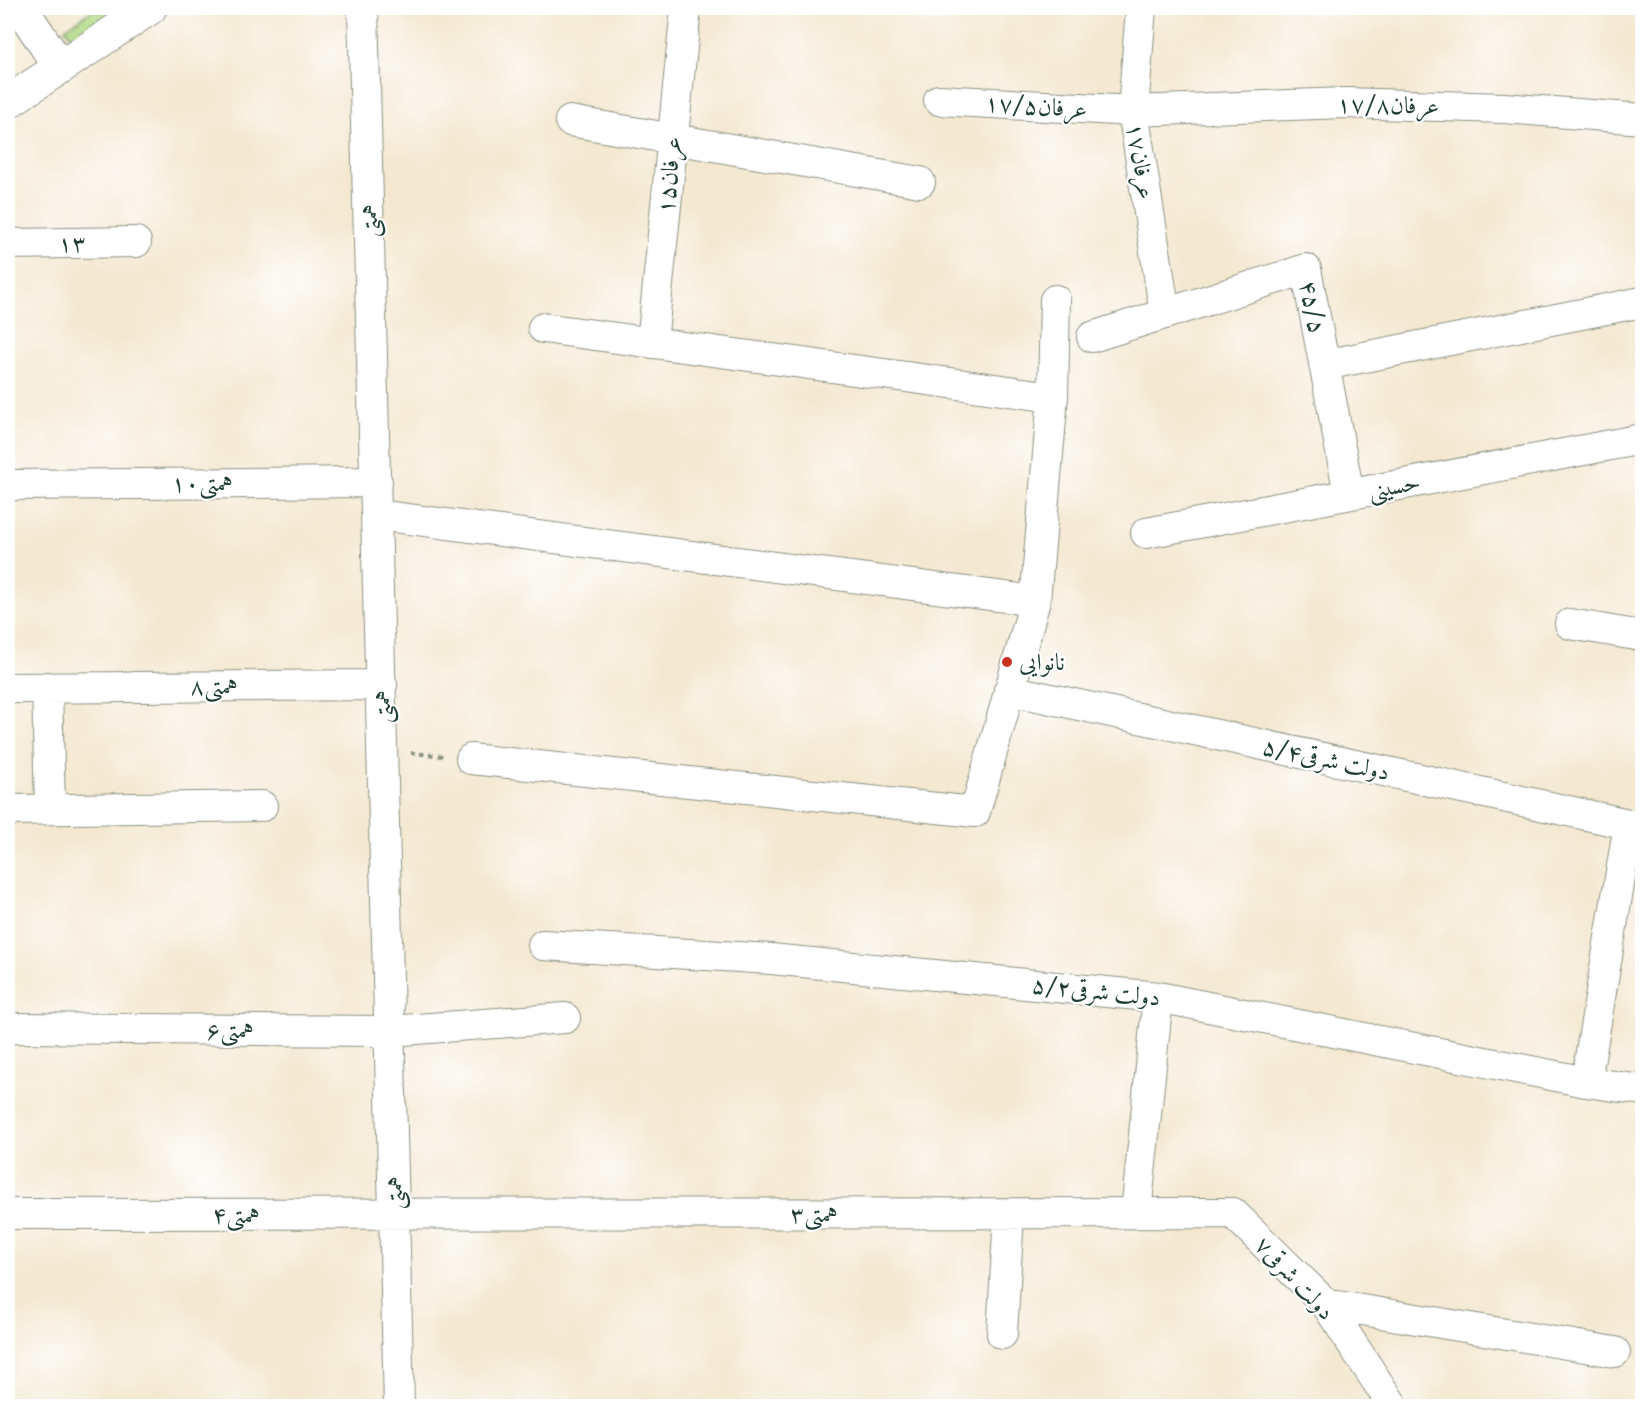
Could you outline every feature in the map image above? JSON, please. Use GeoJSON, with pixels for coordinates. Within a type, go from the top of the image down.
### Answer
{"type":"FeatureCollection","features":[{"type":"Feature","properties":{"kind":"street"},"geometry":{"type":"LineString","coordinates":[[8,17],[21,8],[60,67]]}},
{"type":"Feature","properties":{"kind":"street"},"geometry":{"type":"LineString","coordinates":[[8,102],[150,8]]}},
{"type":"Feature","properties":{"kind":"street","name":"همتی"},"geometry":{"type":"LineString","coordinates":[[363,8],[378,515],[399,1407]]}},
{"type":"Feature","properties":{"kind":"street","name":"۱۵عرفان"},"geometry":{"type":"LineString","coordinates":[[652,343],[686,8]]}},
{"type":"Feature","properties":{"kind":"street","name":"۱۷عرفان"},"geometry":{"type":"LineString","coordinates":[[1141,8],[1133,111],[1165,314]]}},
{"type":"Feature","properties":{"kind":"street","name":"۱۷/۵عرفان"},"geometry":{"type":"LineString","coordinates":[[939,99],[1133,111]]}},
{"type":"Feature","properties":{"kind":"street","name":"۱۷/۸عرفان"},"geometry":{"type":"LineString","coordinates":[[1133,111],[1345,103],[1504,108],[1642,119]]}},
{"type":"Feature","properties":{"kind":"street"},"geometry":{"type":"LineString","coordinates":[[570,121],[920,182]]}},
{"type":"Feature","properties":{"kind":"street","name":"۱۳"},"geometry":{"type":"LineString","coordinates":[[8,244],[136,242]]}},
{"type":"Feature","properties":{"kind":"street","name":"۴۵/۵"},"geometry":{"type":"LineString","coordinates":[[1092,337],[1306,269],[1349,494]]}},
{"type":"Feature","properties":{"kind":"street"},"geometry":{"type":"LineString","coordinates":[[471,759],[975,812],[1035,601],[1053,397],[1055,300]]}},
{"type":"Feature","properties":{"kind":"street"},"geometry":{"type":"LineString","coordinates":[[1324,364],[1642,302]]}},
{"type":"Feature","properties":{"kind":"street"},"geometry":{"type":"LineString","coordinates":[[543,328],[1053,397]]}},
{"type":"Feature","properties":{"kind":"street","name":"حسینی"},"geometry":{"type":"LineString","coordinates":[[1146,533],[1642,439]]}},
{"type":"Feature","properties":{"kind":"street","name":"۱۰همتی"},"geometry":{"type":"LineString","coordinates":[[17,485],[377,482]]}},
{"type":"Feature","properties":{"kind":"street"},"geometry":{"type":"LineString","coordinates":[[378,515],[1035,601]]}},
{"type":"Feature","properties":{"kind":"street"},"geometry":{"type":"LineString","coordinates":[[1570,624],[1642,636]]}},
{"type":"Feature","properties":{"kind":"street","name":"همتی۸"},"geometry":{"type":"LineString","coordinates":[[8,688],[382,685]]}},
{"type":"Feature","properties":{"kind":"street"},"geometry":{"type":"LineString","coordinates":[[46,687],[50,809]]}},
{"type":"Feature","properties":{"kind":"street","name":"۵/۴دولت شرقی"},"geometry":{"type":"LineString","coordinates":[[1009,690],[1636,826]]}},
{"type":"Feature","properties":{"kind":"street"},"geometry":{"type":"LineString","coordinates":[[8,810],[262,806]]}},
{"type":"Feature","properties":{"kind":"street"},"geometry":{"type":"LineString","coordinates":[[1586,1082],[1636,826]]}},
{"type":"Feature","properties":{"kind":"street","name":"۵/۲دولت شرقی"},"geometry":{"type":"LineString","coordinates":[[543,945],[771,959],[1158,997],[1586,1082],[1642,1089]]}},
{"type":"Feature","properties":{"kind":"street"},"geometry":{"type":"LineString","coordinates":[[1136,1213],[1158,997]]}},
{"type":"Feature","properties":{"kind":"street","name":"۶همتی"},"geometry":{"type":"LineString","coordinates":[[8,1028],[390,1031],[565,1018]]}},
{"type":"Feature","properties":{"kind":"street","name":"۳همتی"},"geometry":{"type":"LineString","coordinates":[[395,1215],[1233,1213]]}},
{"type":"Feature","properties":{"kind":"street","name":"۷دولت شرقی"},"geometry":{"type":"LineString","coordinates":[[1233,1213],[1326,1304],[1393,1407]]}},
{"type":"Feature","properties":{"kind":"street","name":"۴همتی"},"geometry":{"type":"LineString","coordinates":[[8,1214],[395,1215]]}},
{"type":"Feature","properties":{"kind":"street"},"geometry":{"type":"LineString","coordinates":[[1002,1334],[1009,1214]]}},
{"type":"Feature","properties":{"kind":"street"},"geometry":{"type":"LineString","coordinates":[[1326,1304],[1615,1352]]}},
{"type":"Feature","properties":{"kind":"path"},"geometry":{"type":"LineString","coordinates":[[384,750],[471,759]]}},
{"type":"Feature","properties":{"kind":"green space"},"geometry":{"type":"Polygon","coordinates":[[[96,8],[119,8],[73,40],[65,28],[96,8]]]}},
{"type":"Feature","properties":{"kind":"place","name":"نانوایی"},"geometry":{"type":"Point","coordinates":[1007,662]}}]}
